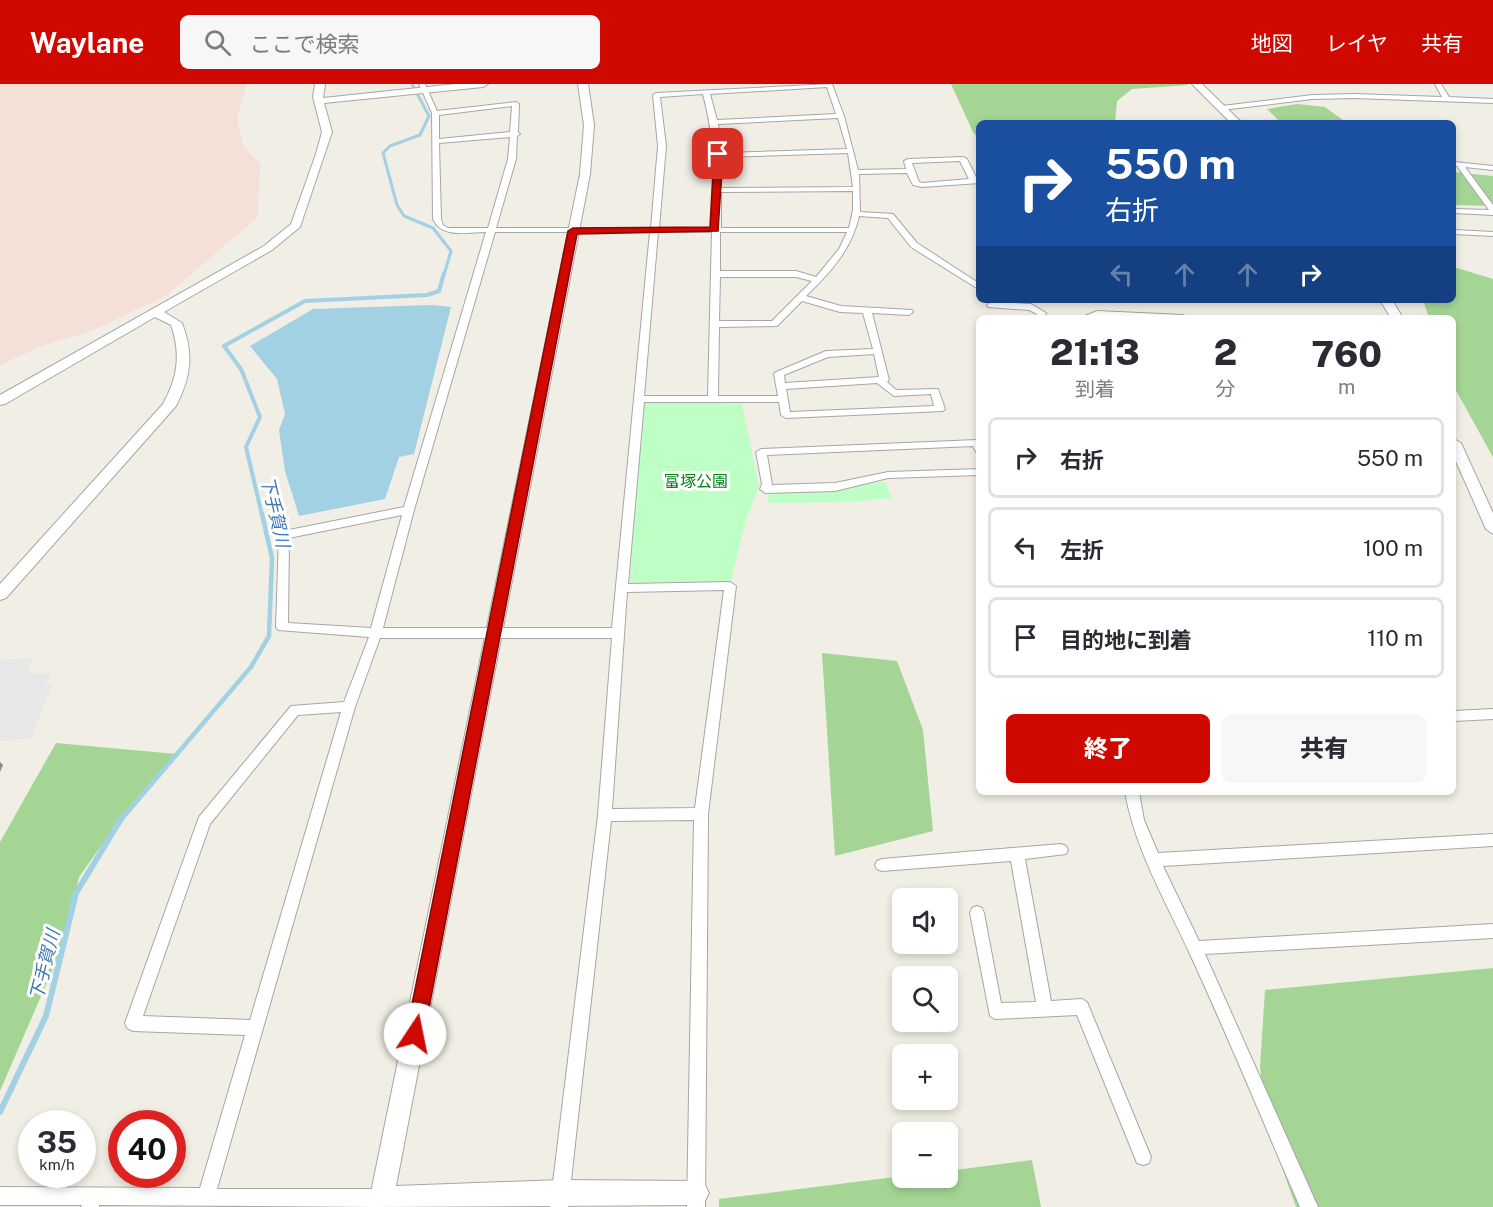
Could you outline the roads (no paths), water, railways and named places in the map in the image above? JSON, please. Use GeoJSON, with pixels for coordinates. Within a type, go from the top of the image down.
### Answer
{"type":"FeatureCollection","features":[{"type":"Feature","properties":{"kind":"street"},"geometry":{"type":"LineString","coordinates":[[0,401],[268,248],[296,225],[327,132],[319,102],[320,84]]}},
{"type":"Feature","properties":{"kind":"street"},"geometry":{"type":"LineString","coordinates":[[319,102],[410,92],[423,88],[483,84]]}},
{"type":"Feature","properties":{"kind":"street"},"geometry":{"type":"LineString","coordinates":[[381,1202],[585,174],[588,135],[583,84]]}},
{"type":"Feature","properties":{"kind":"street"},"geometry":{"type":"LineString","coordinates":[[559,1200],[605,815],[618,633],[662,146],[656,95],[742,87],[829,84],[841,116],[857,189],[858,214],[853,230],[844,248],[774,324],[714,324]]}},
{"type":"Feature","properties":{"kind":"street"},"geometry":{"type":"LineString","coordinates":[[1197,84],[1234,120]]}},
{"type":"Feature","properties":{"kind":"street"},"geometry":{"type":"LineString","coordinates":[[1438,84],[1446,98]]}},
{"type":"Feature","properties":{"kind":"street"},"geometry":{"type":"LineString","coordinates":[[423,88],[435,113],[437,219],[440,226],[446,230],[853,230]]}},
{"type":"Feature","properties":{"kind":"street"},"geometry":{"type":"LineString","coordinates":[[706,92],[714,122],[718,154],[713,399]]}},
{"type":"Feature","properties":{"kind":"street"},"geometry":{"type":"LineString","coordinates":[[1222,108],[1312,97],[1394,95],[1493,101]]}},
{"type":"Feature","properties":{"kind":"street"},"geometry":{"type":"LineString","coordinates":[[205,1201],[349,707],[376,633],[489,231],[512,159],[516,134],[516,104],[435,113]]}},
{"type":"Feature","properties":{"kind":"street"},"geometry":{"type":"LineString","coordinates":[[714,122],[841,116]]}},
{"type":"Feature","properties":{"kind":"street"},"geometry":{"type":"LineString","coordinates":[[436,141],[516,134]]}},
{"type":"Feature","properties":{"kind":"street"},"geometry":{"type":"LineString","coordinates":[[718,154],[850,151]]}},
{"type":"Feature","properties":{"kind":"street"},"geometry":{"type":"LineString","coordinates":[[976,179],[963,159],[908,161],[916,183],[921,185],[976,181]]}},
{"type":"Feature","properties":{"kind":"street"},"geometry":{"type":"LineString","coordinates":[[1456,164],[1493,168]]}},
{"type":"Feature","properties":{"kind":"street"},"geometry":{"type":"LineString","coordinates":[[1456,164],[1493,211]]}},
{"type":"Feature","properties":{"kind":"street"},"geometry":{"type":"LineString","coordinates":[[854,172],[910,171]]}},
{"type":"Feature","properties":{"kind":"street"},"geometry":{"type":"LineString","coordinates":[[718,190],[857,189]]}},
{"type":"Feature","properties":{"kind":"street"},"geometry":{"type":"LineString","coordinates":[[1456,211],[1493,211]]}},
{"type":"Feature","properties":{"kind":"street"},"geometry":{"type":"LineString","coordinates":[[858,214],[890,216],[914,245],[976,285]]}},
{"type":"Feature","properties":{"kind":"street"},"geometry":{"type":"LineString","coordinates":[[1458,230],[1493,234]]}},
{"type":"Feature","properties":{"kind":"street"},"geometry":{"type":"LineString","coordinates":[[715,274],[796,274],[816,279]]}},
{"type":"Feature","properties":{"kind":"street"},"geometry":{"type":"LineString","coordinates":[[800,297],[840,309],[909,312]]}},
{"type":"Feature","properties":{"kind":"street"},"geometry":{"type":"LineString","coordinates":[[998,303],[1031,307],[1042,315]]}},
{"type":"Feature","properties":{"kind":"street"},"geometry":{"type":"LineString","coordinates":[[781,386],[884,380],[867,310]]}},
{"type":"Feature","properties":{"kind":"street"},"geometry":{"type":"LineString","coordinates":[[0,594],[169,406],[179,388],[186,369],[179,330],[176,323],[154,312]]}},
{"type":"Feature","properties":{"kind":"street"},"geometry":{"type":"LineString","coordinates":[[1094,315],[1118,315]]}},
{"type":"Feature","properties":{"kind":"street"},"geometry":{"type":"LineString","coordinates":[[878,351],[826,354],[779,374],[786,415],[940,409],[935,391],[894,393],[879,380]]}},
{"type":"Feature","properties":{"kind":"street"},"geometry":{"type":"LineString","coordinates":[[639,399],[783,399]]}},
{"type":"Feature","properties":{"kind":"street"},"geometry":{"type":"LineString","coordinates":[[976,443],[761,452],[767,484],[765,489],[835,487],[888,476],[976,472]]}},
{"type":"Feature","properties":{"kind":"street"},"geometry":{"type":"LineString","coordinates":[[1457,460],[1493,529]]}},
{"type":"Feature","properties":{"kind":"street"},"geometry":{"type":"LineString","coordinates":[[409,510],[284,535],[282,627],[376,633],[495,635],[618,633]]}},
{"type":"Feature","properties":{"kind":"street"},"geometry":{"type":"LineString","coordinates":[[0,1196],[92,1201],[697,1200],[701,814],[730,586],[622,588]]}},
{"type":"Feature","properties":{"kind":"street"},"geometry":{"type":"LineString","coordinates":[[255,1028],[133,1023],[204,821],[295,710],[349,707]]}},
{"type":"Feature","properties":{"kind":"street"},"geometry":{"type":"LineString","coordinates":[[1456,716],[1493,714]]}},
{"type":"Feature","properties":{"kind":"street"},"geometry":{"type":"LineString","coordinates":[[1133,795],[1137,820],[1154,860],[1309,1207]]}},
{"type":"Feature","properties":{"kind":"street"},"geometry":{"type":"LineString","coordinates":[[605,815],[701,814]]}},
{"type":"Feature","properties":{"kind":"street"},"geometry":{"type":"LineString","coordinates":[[1154,860],[1492,842]]}},
{"type":"Feature","properties":{"kind":"street"},"geometry":{"type":"LineString","coordinates":[[882,865],[1061,850]]}},
{"type":"Feature","properties":{"kind":"street"},"geometry":{"type":"LineString","coordinates":[[1017,854],[1045,1009]]}},
{"type":"Feature","properties":{"kind":"street"},"geometry":{"type":"LineString","coordinates":[[977,913],[995,1011],[1082,1007],[1143,1157]]}},
{"type":"Feature","properties":{"kind":"street"},"geometry":{"type":"LineString","coordinates":[[1195,948],[1493,931]]}},
{"type":"Feature","properties":{"kind":"water"},"geometry":{"type":"Polygon","coordinates":[[[432,305],[451,307],[414,454],[399,457],[385,499],[299,516],[285,471],[279,430],[285,414],[277,379],[250,346],[313,309],[432,305]]]}},
{"type":"Feature","properties":{"kind":"waterway","name":"下手賀川"},"geometry":{"type":"LineString","coordinates":[[412,84],[429,116],[420,135],[390,146],[383,153],[397,205],[404,216],[433,228],[451,251],[444,275]]}},
{"type":"Feature","properties":{"kind":"waterway","name":"下手賀川"},"geometry":{"type":"LineString","coordinates":[[262,515],[246,447],[260,417],[241,369],[224,346],[305,301],[427,295],[439,291],[444,273]]}},
{"type":"Feature","properties":{"kind":"waterway","name":"下手賀川"},"geometry":{"type":"LineString","coordinates":[[120,821],[251,667],[269,636],[272,558],[262,514]]}},
{"type":"Feature","properties":{"kind":"waterway","name":"下手賀川"},"geometry":{"type":"LineString","coordinates":[[0,1112],[46,1016],[76,893],[121,819]]}},
{"type":"Feature","properties":{"kind":"park label","name":"富塚公園"},"geometry":{"type":"Point","coordinates":[696,481]}}]}
